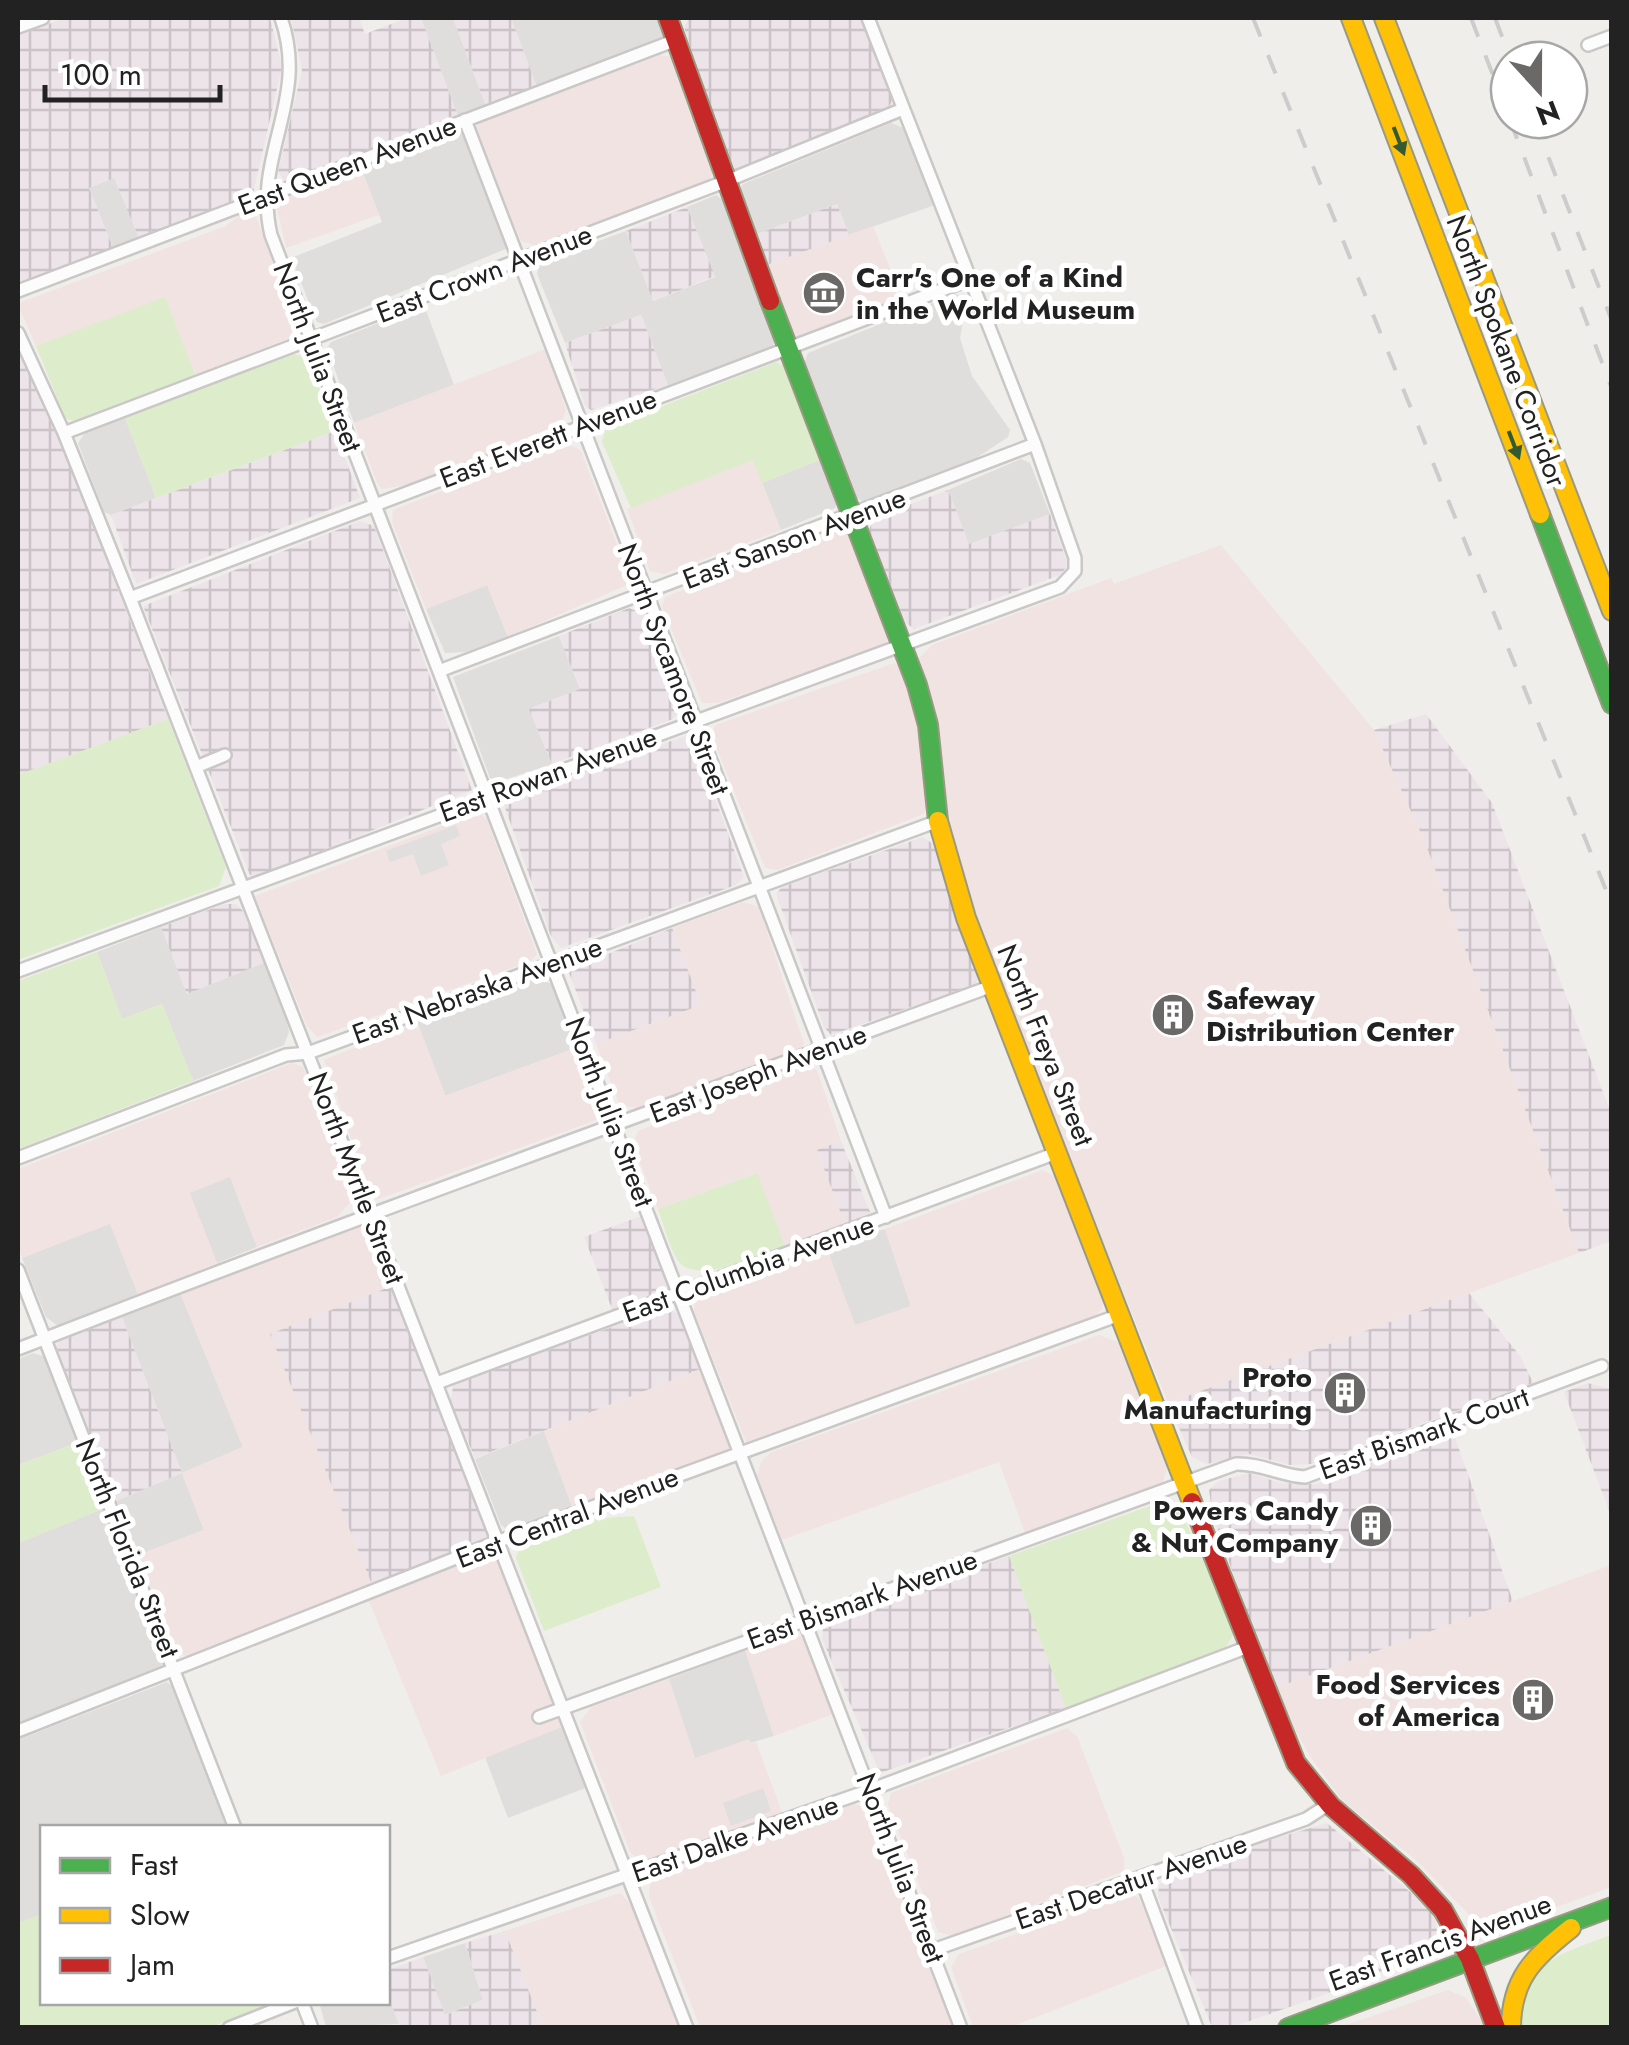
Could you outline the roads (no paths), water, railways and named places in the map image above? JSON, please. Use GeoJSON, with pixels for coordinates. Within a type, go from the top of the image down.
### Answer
{"type":"FeatureCollection","features":[{"type":"Feature","properties":{"kind":"main road","name":"North Freya Street"},"geometry":{"type":"LineString","coordinates":[[668,18],[786,348],[902,644],[928,725],[938,821],[966,918],[1292,1759],[1326,1806],[1431,1895],[1448,1916],[1496,2028]]}},
{"type":"Feature","properties":{"kind":"main road","name":"North Spokane Corridor"},"geometry":{"type":"LineString","coordinates":[[1348,18],[1383,100],[1612,704]]}},
{"type":"Feature","properties":{"kind":"main road","name":"North Spokane Corridor"},"geometry":{"type":"LineString","coordinates":[[1384,18],[1612,611]]}},
{"type":"Feature","properties":{"kind":"main road"},"geometry":{"type":"LineString","coordinates":[[1392,18],[1419,110]]}},
{"type":"Feature","properties":{"kind":"main road","name":"East Francis Avenue"},"geometry":{"type":"LineString","coordinates":[[1288,2028],[1612,1907]]}},
{"type":"Feature","properties":{"kind":"main road"},"geometry":{"type":"LineString","coordinates":[[1511,2028],[1512,1990],[1522,1970],[1584,1918]]}},
{"type":"Feature","properties":{"kind":"street"},"geometry":{"type":"LineString","coordinates":[[18,28],[43,18]]}},
{"type":"Feature","properties":{"kind":"street"},"geometry":{"type":"LineString","coordinates":[[266,196],[292,69],[281,18]]}},
{"type":"Feature","properties":{"kind":"street"},"geometry":{"type":"LineString","coordinates":[[868,18],[968,280],[1036,444]]}},
{"type":"Feature","properties":{"kind":"street","name":"East Queen Avenue"},"geometry":{"type":"LineString","coordinates":[[18,290],[676,40]]}},
{"type":"Feature","properties":{"kind":"street","name":"East Crown Avenue"},"geometry":{"type":"LineString","coordinates":[[64,433],[724,182],[903,109]]}},
{"type":"Feature","properties":{"kind":"street","name":"North Sycamore Street"},"geometry":{"type":"LineString","coordinates":[[465,120],[886,1217]]}},
{"type":"Feature","properties":{"kind":"street","name":"North Julia Street"},"geometry":{"type":"LineString","coordinates":[[266,196],[271,235],[308,340],[617,1127],[962,2028]]}},
{"type":"Feature","properties":{"kind":"street","name":"East Everett Avenue"},"geometry":{"type":"LineString","coordinates":[[130,598],[968,280]]}},
{"type":"Feature","properties":{"kind":"street","name":"North Myrtle Street"},"geometry":{"type":"LineString","coordinates":[[18,333],[64,433],[130,598],[688,2028]]}},
{"type":"Feature","properties":{"kind":"street","name":"East Sanson Avenue"},"geometry":{"type":"LineString","coordinates":[[439,671],[1036,444]]}},
{"type":"Feature","properties":{"kind":"street","name":"East Rowan Avenue"},"geometry":{"type":"LineString","coordinates":[[18,970],[1060,586],[1074,572],[1075,558],[1036,444]]}},
{"type":"Feature","properties":{"kind":"street"},"geometry":{"type":"LineString","coordinates":[[196,768],[225,756]]}},
{"type":"Feature","properties":{"kind":"street","name":"East Nebraska Avenue"},"geometry":{"type":"LineString","coordinates":[[18,1158],[286,1054],[308,1053],[938,821]]}},
{"type":"Feature","properties":{"kind":"street","name":"East Joseph Avenue"},"geometry":{"type":"LineString","coordinates":[[18,1349],[369,1212],[617,1127],[992,986]]}},
{"type":"Feature","properties":{"kind":"street","name":"East Columbia Avenue"},"geometry":{"type":"LineString","coordinates":[[436,1383],[1059,1152]]}},
{"type":"Feature","properties":{"kind":"street","name":"North Florida Street"},"geometry":{"type":"LineString","coordinates":[[18,1270],[234,1825]]}},
{"type":"Feature","properties":{"kind":"street","name":"East Central Avenue"},"geometry":{"type":"LineString","coordinates":[[18,1732],[499,1541],[1122,1314]]}},
{"type":"Feature","properties":{"kind":"street","name":"East Bismark Court"},"geometry":{"type":"LineString","coordinates":[[1187,1482],[1236,1464],[1254,1464],[1286,1476],[1305,1476],[1602,1366]]}},
{"type":"Feature","properties":{"kind":"street","name":"East Bismark Avenue"},"geometry":{"type":"LineString","coordinates":[[538,1717],[1187,1482]]}},
{"type":"Feature","properties":{"kind":"street","name":"East Dalke Avenue"},"geometry":{"type":"LineString","coordinates":[[390,1957],[870,1790],[1248,1647]]}},
{"type":"Feature","properties":{"kind":"street","name":"East Decatur Avenue"},"geometry":{"type":"LineString","coordinates":[[933,1950],[1306,1819],[1326,1806]]}},
{"type":"Feature","properties":{"kind":"street"},"geometry":{"type":"LineString","coordinates":[[1141,1878],[1197,2028]]}},
{"type":"Feature","properties":{"kind":"street"},"geometry":{"type":"LineString","coordinates":[[229,2028],[287,2005]]}},
{"type":"Feature","properties":{"kind":"railway"},"geometry":{"type":"LineString","coordinates":[[1253,18],[1612,905]]}},
{"type":"Feature","properties":{"kind":"railway"},"geometry":{"type":"LineString","coordinates":[[1471,18],[1489,65]]}},
{"type":"Feature","properties":{"kind":"railway"},"geometry":{"type":"LineString","coordinates":[[1495,18],[1503,40]]}},
{"type":"Feature","properties":{"kind":"railway"},"geometry":{"type":"LineString","coordinates":[[1518,140],[1612,389]]}},
{"type":"Feature","properties":{"kind":"railway"},"geometry":{"type":"LineString","coordinates":[[1542,140],[1612,321]]}},
{"type":"Feature","properties":{"kind":"place","name":"Carr's One of a Kind in the World Museum"},"geometry":{"type":"Point","coordinates":[824,293]}},
{"type":"Feature","properties":{"kind":"place","name":"Safeway Distribution Center"},"geometry":{"type":"Point","coordinates":[1173,1015]}},
{"type":"Feature","properties":{"kind":"place","name":"Proto Manufacturing"},"geometry":{"type":"Point","coordinates":[1345,1393]}},
{"type":"Feature","properties":{"kind":"place","name":"Powers Candy & Nut Company"},"geometry":{"type":"Point","coordinates":[1371,1526]}},
{"type":"Feature","properties":{"kind":"place","name":"Food Services of America"},"geometry":{"type":"Point","coordinates":[1533,1700]}}]}
